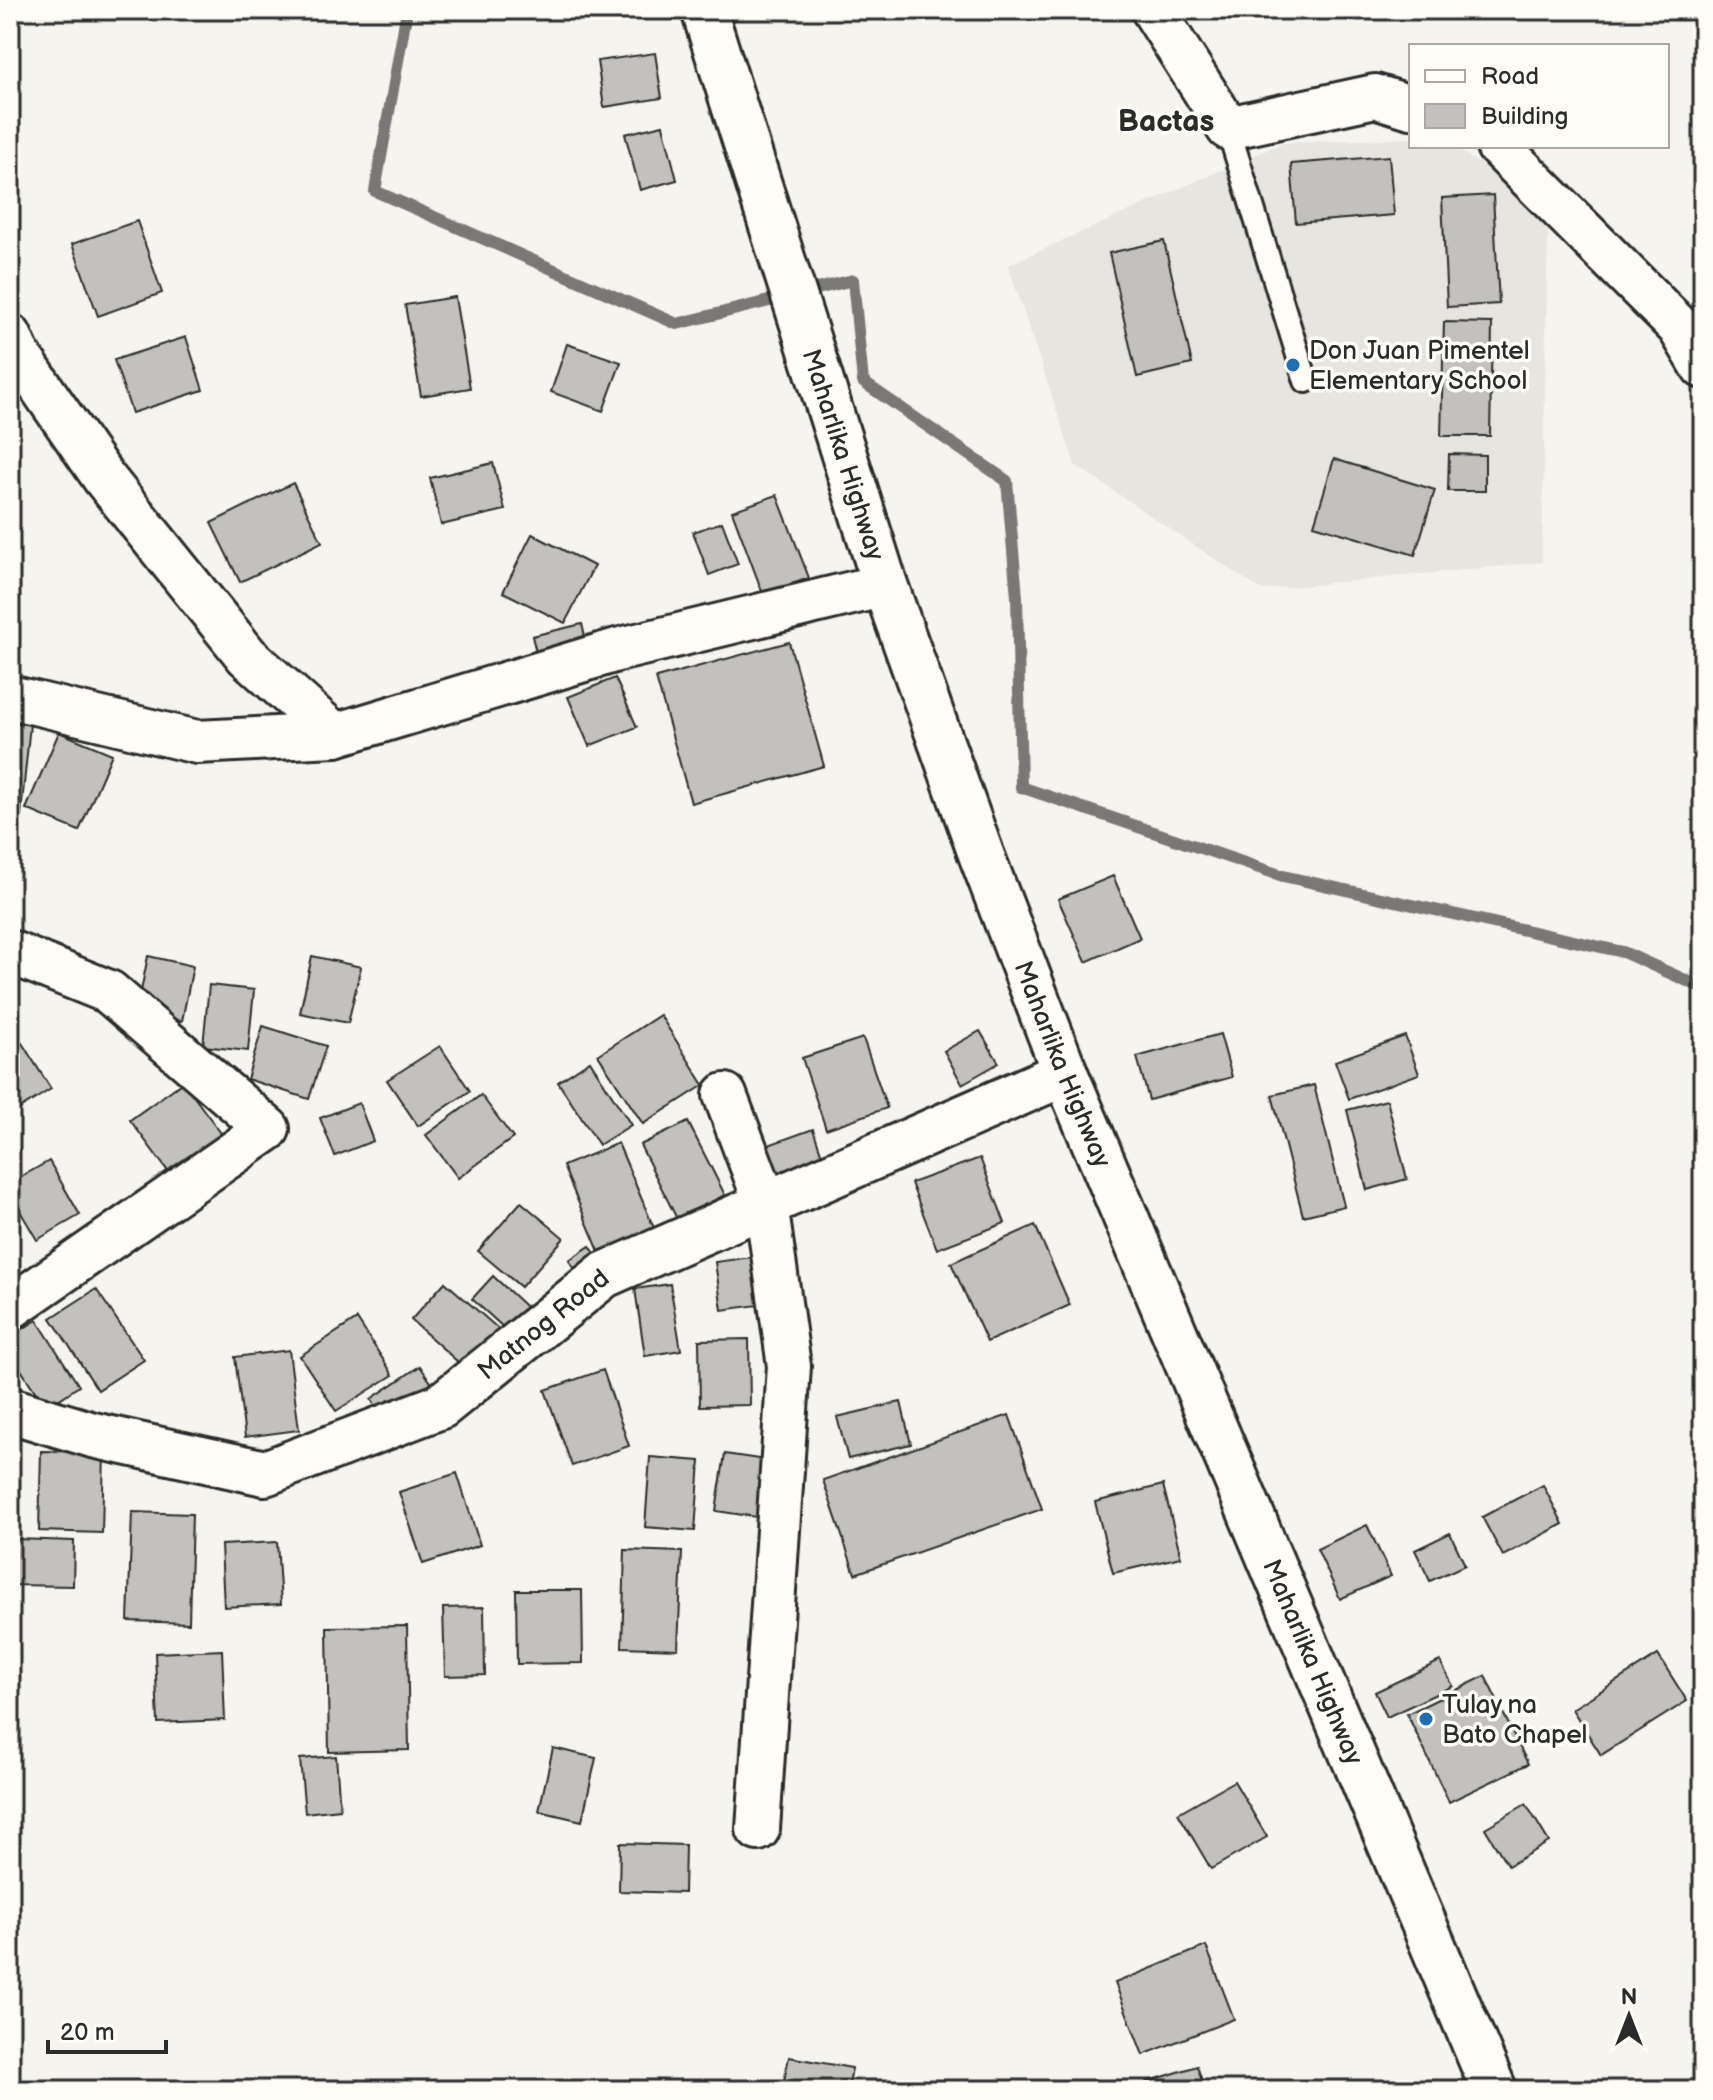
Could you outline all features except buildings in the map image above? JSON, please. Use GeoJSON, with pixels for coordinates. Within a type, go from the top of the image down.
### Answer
{"type":"FeatureCollection","features":[{"type":"Feature","properties":{"kind":"main road","name":"Maharlika Highway"},"geometry":{"type":"LineString","coordinates":[[704,10],[885,585],[981,854],[1065,1073],[1494,2090]]}},
{"type":"Feature","properties":{"kind":"main road","name":"Matnog Road"},"geometry":{"type":"LineString","coordinates":[[10,1410],[93,1435],[265,1473],[441,1406],[604,1275],[1065,1073]]}},
{"type":"Feature","properties":{"kind":"street"},"geometry":{"type":"LineString","coordinates":[[1153,10],[1228,128],[1375,96],[1409,106]]}},
{"type":"Feature","properties":{"kind":"street"},"geometry":{"type":"LineString","coordinates":[[1500,148],[1679,327],[1703,367]]}},
{"type":"Feature","properties":{"kind":"street"},"geometry":{"type":"LineString","coordinates":[[10,336],[18,354],[104,478],[247,656],[335,735]]}},
{"type":"Feature","properties":{"kind":"street"},"geometry":{"type":"LineString","coordinates":[[10,697],[197,742],[335,735],[617,650],[885,585]]}},
{"type":"Feature","properties":{"kind":"street"},"geometry":{"type":"LineString","coordinates":[[10,952],[109,992],[268,1129],[10,1308]]}},
{"type":"Feature","properties":{"kind":"street"},"geometry":{"type":"LineString","coordinates":[[725,1095],[766,1204],[789,1366],[758,1829]]}},
{"type":"Feature","properties":{"kind":"lane"},"geometry":{"type":"LineString","coordinates":[[1228,128],[1306,381]]}},
{"type":"Feature","properties":{"kind":"shaded area","name":"Don Juan Pimentel Elementary School"},"geometry":{"type":"Polygon","coordinates":[[[1409,138],[1409,148],[1456,148],[1524,194],[1548,224],[1542,562],[1261,590],[1075,465],[1008,265],[1282,143],[1409,138]]]}},
{"type":"Feature","properties":{"kind":"waterway"},"geometry":{"type":"LineString","coordinates":[[407,10],[375,191],[677,324],[853,280],[863,382],[1007,481],[1017,597],[1021,787],[1283,876],[1623,952],[1703,988]]}},
{"type":"Feature","properties":{"kind":"place","name":"Don Juan Pimentel Elementary School"},"geometry":{"type":"Point","coordinates":[1293,365]}},
{"type":"Feature","properties":{"kind":"place","name":"Tulay na Bato Chapel"},"geometry":{"type":"Point","coordinates":[1426,1719]}},
{"type":"Feature","properties":{"kind":"district","name":"Bactas"},"geometry":{"type":"Point","coordinates":[1166,121]}}]}
